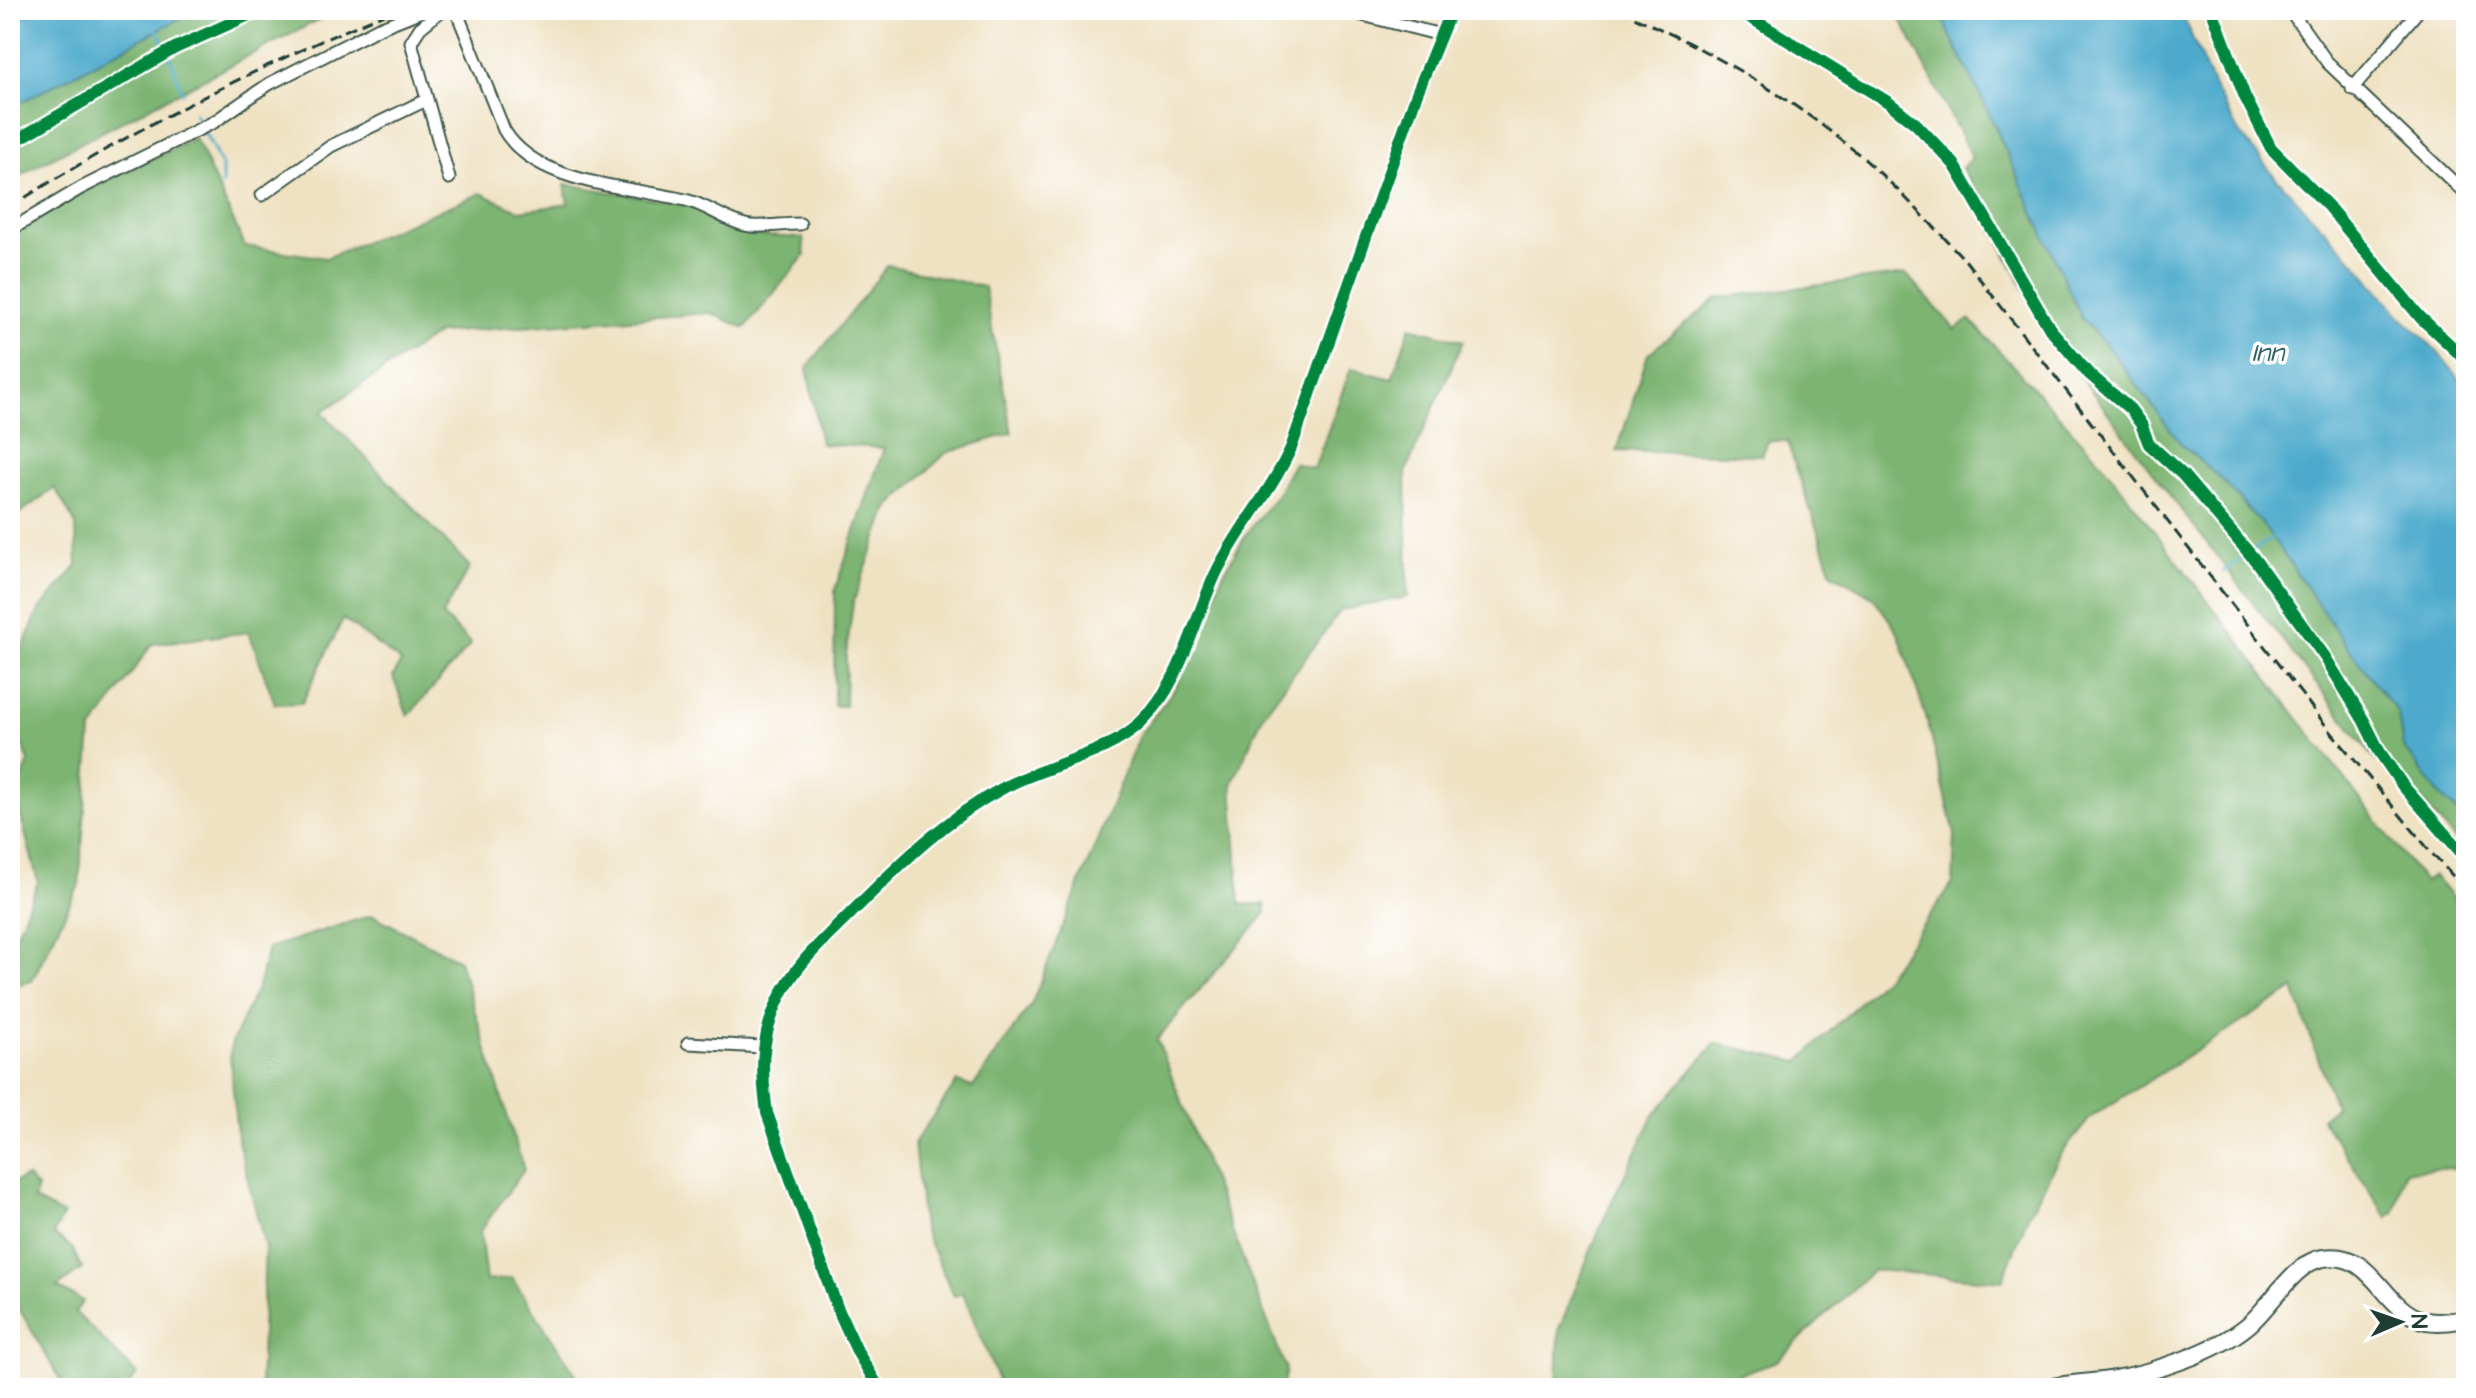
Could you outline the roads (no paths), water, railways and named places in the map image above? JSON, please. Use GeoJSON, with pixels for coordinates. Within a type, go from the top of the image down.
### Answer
{"type":"FeatureCollection","features":[{"type":"Feature","properties":{"kind":"street"},"geometry":{"type":"LineString","coordinates":[[10,144],[172,49],[260,10]]}},
{"type":"Feature","properties":{"kind":"street"},"geometry":{"type":"LineString","coordinates":[[10,230],[107,174],[214,122],[269,84],[379,28],[424,10]]}},
{"type":"Feature","properties":{"kind":"street"},"geometry":{"type":"LineString","coordinates":[[442,10],[420,28],[411,42],[449,178]]}},
{"type":"Feature","properties":{"kind":"street"},"geometry":{"type":"LineString","coordinates":[[456,10],[504,130],[530,157],[551,169],[579,178],[690,201],[748,226],[800,224]]}},
{"type":"Feature","properties":{"kind":"street"},"geometry":{"type":"LineString","coordinates":[[1343,10],[1441,35]]}},
{"type":"Feature","properties":{"kind":"street"},"geometry":{"type":"LineString","coordinates":[[879,1388],[858,1353],[837,1307],[767,1113],[763,1047],[778,999],[803,961],[941,827],[1006,786],[1110,744],[1131,732],[1154,709],[1170,684],[1217,571],[1242,528],[1270,491],[1291,448],[1417,93],[1451,10]]}},
{"type":"Feature","properties":{"kind":"street"},"geometry":{"type":"LineString","coordinates":[[1738,10],[1888,102],[1916,124],[1954,164],[2050,329],[2087,372],[2130,409],[2141,424],[2149,444],[2183,475],[2255,560],[2325,657],[2379,751],[2403,786],[2466,858]]}},
{"type":"Feature","properties":{"kind":"street"},"geometry":{"type":"LineString","coordinates":[[2290,10],[2327,62],[2352,89],[2466,194]]}},
{"type":"Feature","properties":{"kind":"street"},"geometry":{"type":"LineString","coordinates":[[2352,89],[2419,10]]}},
{"type":"Feature","properties":{"kind":"street"},"geometry":{"type":"LineString","coordinates":[[262,195],[331,146],[426,100]]}},
{"type":"Feature","properties":{"kind":"street"},"geometry":{"type":"LineString","coordinates":[[688,1043],[763,1047]]}},
{"type":"Feature","properties":{"kind":"street"},"geometry":{"type":"LineString","coordinates":[[2049,1388],[2132,1376],[2209,1348],[2248,1326],[2300,1269],[2321,1258],[2342,1258],[2365,1269],[2401,1307],[2418,1319],[2431,1322],[2466,1319]]}},
{"type":"Feature","properties":{"kind":"water"},"geometry":{"type":"Polygon","coordinates":[[[10,10],[196,10],[10,108],[10,10]]]}},
{"type":"Feature","properties":{"kind":"water","name":"Inn"},"geometry":{"type":"Polygon","coordinates":[[[1938,10],[2180,10],[2215,89],[2238,131],[2277,179],[2466,386],[2466,821],[2439,794],[2403,746],[2398,713],[2346,645],[2267,530],[2222,480],[2182,445],[2108,347],[2082,319],[1988,111],[1938,10]]]}},
{"type":"Feature","properties":{"kind":"waterway"},"geometry":{"type":"LineString","coordinates":[[157,30],[166,47]]}},
{"type":"Feature","properties":{"kind":"waterway"},"geometry":{"type":"LineString","coordinates":[[170,56],[182,92]]}},
{"type":"Feature","properties":{"kind":"waterway"},"geometry":{"type":"LineString","coordinates":[[195,114],[222,166],[222,185]]}},
{"type":"Feature","properties":{"kind":"waterway"},"geometry":{"type":"LineString","coordinates":[[2253,551],[2276,535]]}},
{"type":"Feature","properties":{"kind":"waterway"},"geometry":{"type":"LineString","coordinates":[[2223,572],[2246,556]]}},
{"type":"Feature","properties":{"kind":"railway"},"geometry":{"type":"LineString","coordinates":[[10,207],[102,151],[198,100],[394,10]]}},
{"type":"Feature","properties":{"kind":"railway"},"geometry":{"type":"LineString","coordinates":[[1618,10],[1714,56],[1776,93],[1862,157],[1928,220],[1965,260],[2327,727],[2466,890]]}}]}
